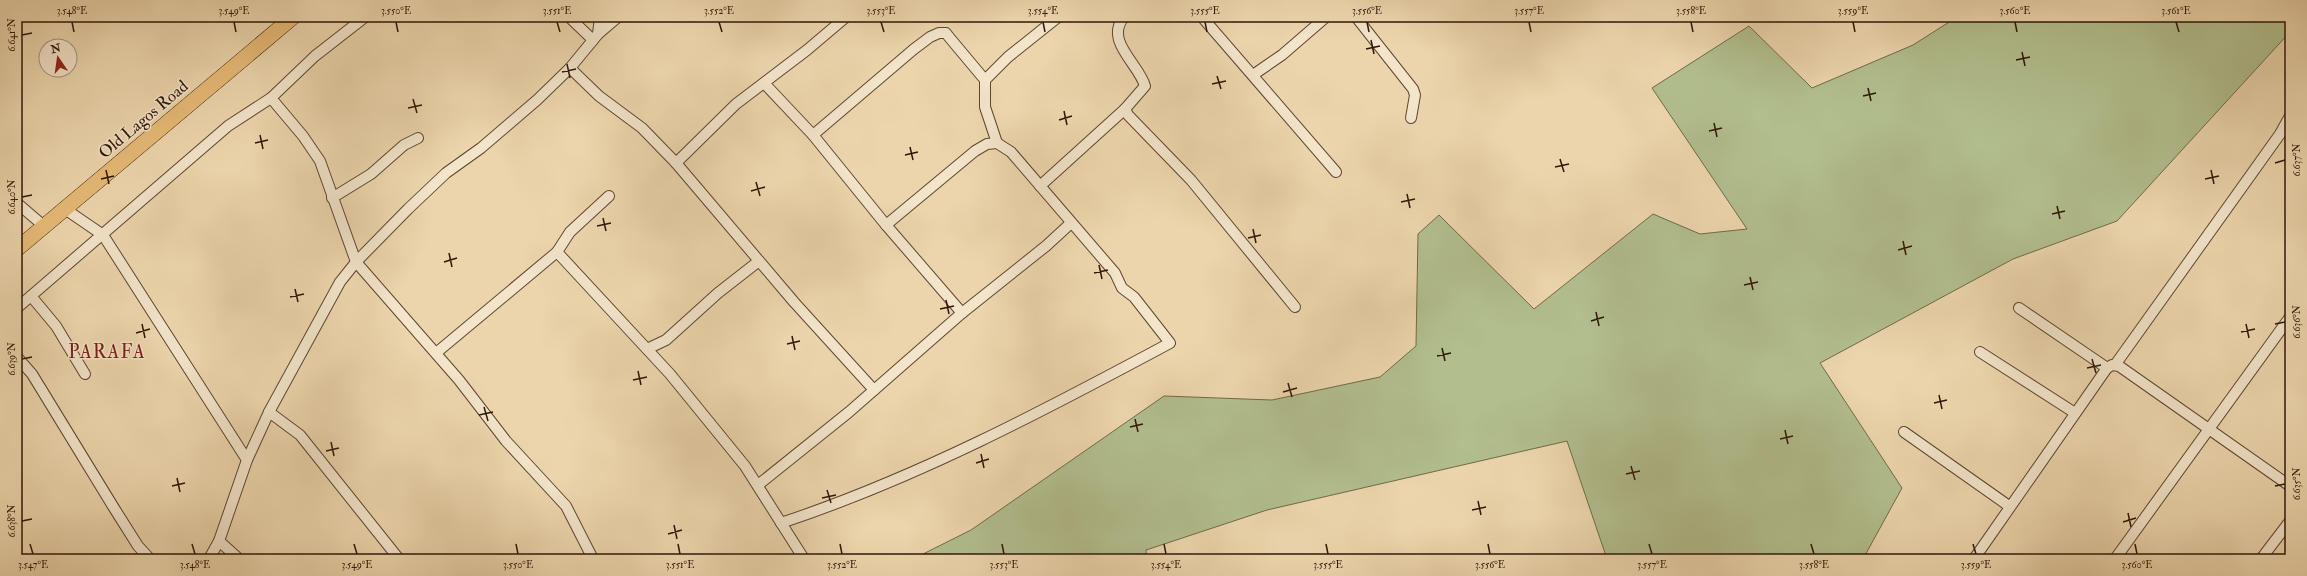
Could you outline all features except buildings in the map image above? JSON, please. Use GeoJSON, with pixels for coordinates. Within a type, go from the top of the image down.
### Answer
{"type":"FeatureCollection","features":[{"type":"Feature","properties":{"kind":"main road","name":"Old Lagos Road"},"geometry":{"type":"LineString","coordinates":[[17,249],[293,17]]}},
{"type":"Feature","properties":{"kind":"street"},"geometry":{"type":"LineString","coordinates":[[17,308],[228,126],[271,98],[316,56],[364,17]]}},
{"type":"Feature","properties":{"kind":"street"},"geometry":{"type":"LineString","coordinates":[[569,17],[596,37]]}},
{"type":"Feature","properties":{"kind":"street"},"geometry":{"type":"LineString","coordinates":[[596,37],[600,17]]}},
{"type":"Feature","properties":{"kind":"street"},"geometry":{"type":"LineString","coordinates":[[209,559],[220,541],[247,460],[269,412],[340,282],[356,262],[446,173],[481,148],[537,100],[570,68],[596,37],[618,17]]}},
{"type":"Feature","properties":{"kind":"street"},"geometry":{"type":"LineString","coordinates":[[676,163],[718,120],[846,17]]}},
{"type":"Feature","properties":{"kind":"street"},"geometry":{"type":"LineString","coordinates":[[985,80],[1008,57],[1058,17]]}},
{"type":"Feature","properties":{"kind":"street"},"geometry":{"type":"LineString","coordinates":[[1040,186],[1125,109],[1145,86],[1120,44],[1117,35],[1124,17]]}},
{"type":"Feature","properties":{"kind":"street"},"geometry":{"type":"LineString","coordinates":[[1202,17],[1336,172]]}},
{"type":"Feature","properties":{"kind":"street"},"geometry":{"type":"LineString","coordinates":[[1253,75],[1282,55],[1326,17]]}},
{"type":"Feature","properties":{"kind":"street"},"geometry":{"type":"LineString","coordinates":[[1356,17],[1414,89],[1415,95],[1411,118]]}},
{"type":"Feature","properties":{"kind":"street"},"geometry":{"type":"LineString","coordinates":[[813,136],[914,49],[939,33],[946,34],[949,37],[985,80],[985,107],[997,143]]}},
{"type":"Feature","properties":{"kind":"street"},"geometry":{"type":"LineString","coordinates":[[570,68],[599,96],[642,128],[676,163],[759,261],[874,390]]}},
{"type":"Feature","properties":{"kind":"street"},"geometry":{"type":"LineString","coordinates":[[764,83],[813,136],[886,225],[962,313]]}},
{"type":"Feature","properties":{"kind":"street"},"geometry":{"type":"LineString","coordinates":[[271,98],[304,136],[320,161],[356,262],[436,353],[506,441],[566,506],[593,559]]}},
{"type":"Feature","properties":{"kind":"street"},"geometry":{"type":"LineString","coordinates":[[1125,109],[1128,115],[1191,180],[1295,307]]}},
{"type":"Feature","properties":{"kind":"street"},"geometry":{"type":"LineString","coordinates":[[1974,559],[2009,506],[2075,413],[2280,134],[2290,116]]}},
{"type":"Feature","properties":{"kind":"street"},"geometry":{"type":"LineString","coordinates":[[332,198],[371,174],[404,145],[418,138]]}},
{"type":"Feature","properties":{"kind":"street"},"geometry":{"type":"LineString","coordinates":[[781,523],[829,507],[876,488],[1004,430],[1170,343],[1134,297],[1122,288],[1115,273],[1011,152],[997,143],[987,144],[975,151],[886,225]]}},
{"type":"Feature","properties":{"kind":"street"},"geometry":{"type":"LineString","coordinates":[[436,353],[557,252],[570,232],[608,196]]}},
{"type":"Feature","properties":{"kind":"street"},"geometry":{"type":"LineString","coordinates":[[17,203],[45,227]]}},
{"type":"Feature","properties":{"kind":"street"},"geometry":{"type":"LineString","coordinates":[[65,209],[103,235],[247,460]]}},
{"type":"Feature","properties":{"kind":"street"},"geometry":{"type":"LineString","coordinates":[[758,485],[874,390],[962,313],[1046,246],[1071,223]]}},
{"type":"Feature","properties":{"kind":"street"},"geometry":{"type":"LineString","coordinates":[[557,252],[598,300],[648,349],[746,466],[804,559]]}},
{"type":"Feature","properties":{"kind":"street"},"geometry":{"type":"LineString","coordinates":[[648,349],[666,340],[718,293],[759,261]]}},
{"type":"Feature","properties":{"kind":"street"},"geometry":{"type":"LineString","coordinates":[[31,296],[56,326],[85,374]]}},
{"type":"Feature","properties":{"kind":"street"},"geometry":{"type":"LineString","coordinates":[[2019,308],[2209,430],[2290,486]]}},
{"type":"Feature","properties":{"kind":"street"},"geometry":{"type":"LineString","coordinates":[[2115,559],[2209,430],[2286,330],[2290,317]]}},
{"type":"Feature","properties":{"kind":"street"},"geometry":{"type":"LineString","coordinates":[[1980,352],[2075,413]]}},
{"type":"Feature","properties":{"kind":"street"},"geometry":{"type":"LineString","coordinates":[[17,357],[32,374],[138,546],[150,559]]}},
{"type":"Feature","properties":{"kind":"street"},"geometry":{"type":"LineString","coordinates":[[269,412],[300,435],[399,559]]}},
{"type":"Feature","properties":{"kind":"street"},"geometry":{"type":"LineString","coordinates":[[1904,432],[2009,506]]}},
{"type":"Feature","properties":{"kind":"street"},"geometry":{"type":"LineString","coordinates":[[2261,559],[2290,521]]}},
{"type":"Feature","properties":{"kind":"street"},"geometry":{"type":"LineString","coordinates":[[220,541],[239,559]]}},
{"type":"Feature","properties":{"kind":"green space"},"geometry":{"type":"Polygon","coordinates":[[[1957,17],[2290,17],[2290,32],[2117,221],[2013,259],[1820,363],[1902,488],[1863,559],[1607,559],[1567,441],[1267,510],[1146,550],[1147,559],[913,559],[971,530],[1164,396],[1272,400],[1380,377],[1416,346],[1418,234],[1439,215],[1534,309],[1653,214],[1700,234],[1747,229],[1652,88],[1749,26],[1812,88],[1913,45],[1957,17]]]}},
{"type":"Feature","properties":{"kind":"district","name":"PARAFA"},"geometry":{"type":"Point","coordinates":[107,351]}}]}
